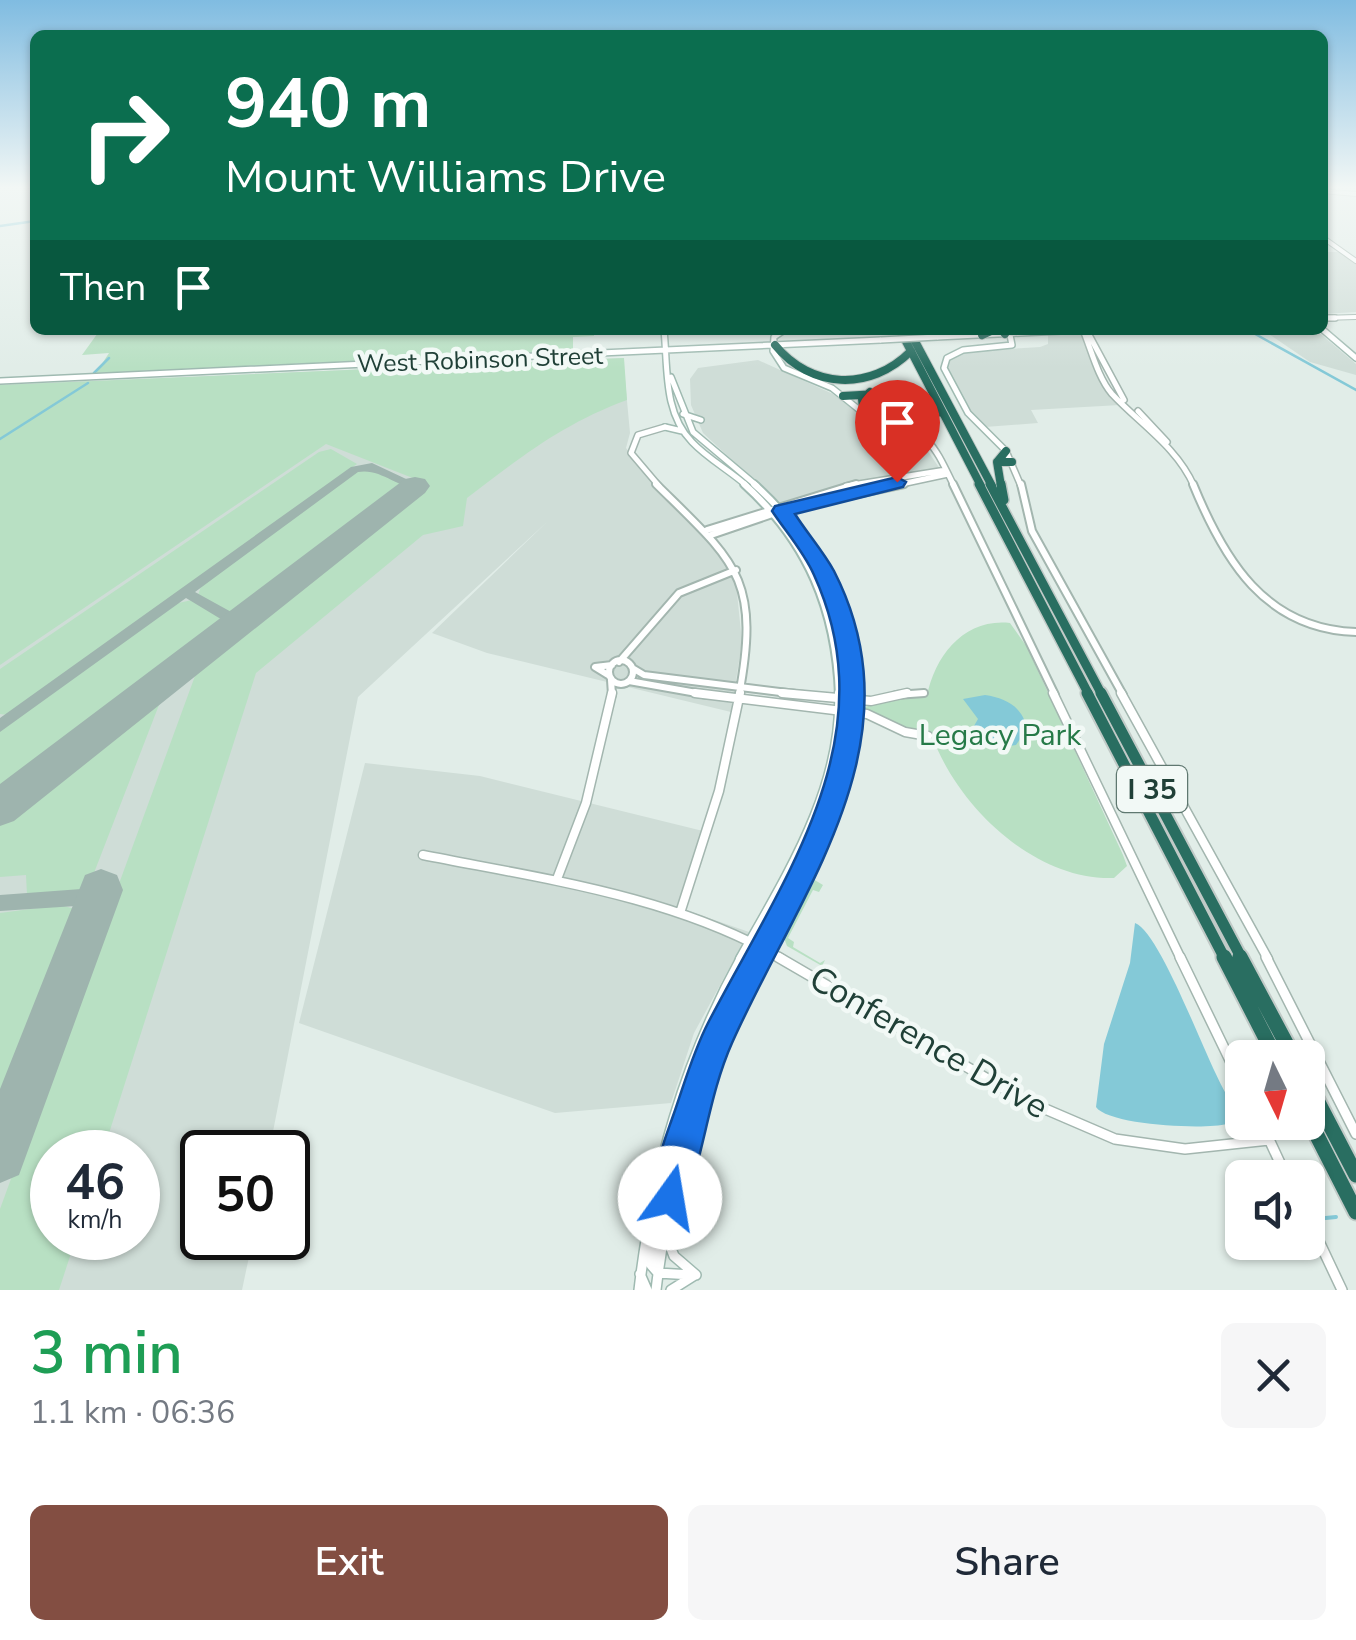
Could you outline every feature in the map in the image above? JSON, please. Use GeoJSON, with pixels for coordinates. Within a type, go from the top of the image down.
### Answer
{"type":"FeatureCollection","features":[{"type":"Feature","properties":{"kind":"highway","name":"I 35"},"geometry":{"type":"LineString","coordinates":[[904,335],[1010,520],[1284,1040]]}},
{"type":"Feature","properties":{"kind":"highway","name":"I 35"},"geometry":{"type":"LineString","coordinates":[[910,335],[945,416],[1267,1040]]}},
{"type":"Feature","properties":{"kind":"highway"},"geometry":{"type":"LineString","coordinates":[[842,396],[891,377],[906,365],[918,335]]}},
{"type":"Feature","properties":{"kind":"highway"},"geometry":{"type":"LineString","coordinates":[[775,345],[798,370],[834,379],[886,374],[913,346]]}},
{"type":"Feature","properties":{"kind":"highway"},"geometry":{"type":"LineString","coordinates":[[842,396],[877,390],[912,397],[945,416]]}},
{"type":"Feature","properties":{"kind":"highway"},"geometry":{"type":"LineString","coordinates":[[877,390],[863,396],[862,404],[884,418]]}},
{"type":"Feature","properties":{"kind":"highway"},"geometry":{"type":"LineString","coordinates":[[997,462],[1006,451]]}},
{"type":"Feature","properties":{"kind":"highway"},"geometry":{"type":"LineString","coordinates":[[997,462],[1010,520]]}},
{"type":"Feature","properties":{"kind":"highway"},"geometry":{"type":"LineString","coordinates":[[997,462],[1012,462]]}},
{"type":"Feature","properties":{"kind":"highway"},"geometry":{"type":"LineString","coordinates":[[1325,1116],[1356,1175]]}},
{"type":"Feature","properties":{"kind":"highway"},"geometry":{"type":"LineString","coordinates":[[1319,1140],[1356,1212]]}},
{"type":"Feature","properties":{"kind":"street"},"geometry":{"type":"LineString","coordinates":[[1328,318],[1356,316]]}},
{"type":"Feature","properties":{"kind":"street"},"geometry":{"type":"LineString","coordinates":[[1328,334],[1356,358]]}},
{"type":"Feature","properties":{"kind":"street"},"geometry":{"type":"LineString","coordinates":[[665,335],[683,426]]}},
{"type":"Feature","properties":{"kind":"street"},"geometry":{"type":"LineString","coordinates":[[776,335],[775,355],[784,368],[842,396],[862,412],[926,435],[1225,1050]]}},
{"type":"Feature","properties":{"kind":"street","name":"West Robinson Street"},"geometry":{"type":"LineString","coordinates":[[0,381],[963,335]]}},
{"type":"Feature","properties":{"kind":"street"},"geometry":{"type":"LineString","coordinates":[[991,335],[1002,346]]}},
{"type":"Feature","properties":{"kind":"street"},"geometry":{"type":"LineString","coordinates":[[1008,335],[1013,344],[956,352],[945,360],[944,368],[968,412],[1006,451],[1020,475],[1023,506],[1032,531],[1286,994],[1356,1134]]}},
{"type":"Feature","properties":{"kind":"street"},"geometry":{"type":"LineString","coordinates":[[1088,335],[1098,345],[1117,392],[1157,428],[1191,476],[1213,533],[1261,597],[1308,626],[1356,632]]}},
{"type":"Feature","properties":{"kind":"street"},"geometry":{"type":"LineString","coordinates":[[669,363],[687,350]]}},
{"type":"Feature","properties":{"kind":"street"},"geometry":{"type":"LineString","coordinates":[[638,1290],[669,1128],[701,1036],[817,815],[834,758],[841,699],[838,652],[828,607],[808,562],[776,510],[674,416],[671,377]]}},
{"type":"Feature","properties":{"kind":"street"},"geometry":{"type":"LineString","coordinates":[[656,1290],[664,1230],[686,1130],[704,1071],[826,830],[844,772],[853,711],[848,644],[836,601],[816,557],[776,510],[683,426],[670,398]]}},
{"type":"Feature","properties":{"kind":"street"},"geometry":{"type":"LineString","coordinates":[[682,414],[701,420]]}},
{"type":"Feature","properties":{"kind":"street"},"geometry":{"type":"LineString","coordinates":[[666,427],[674,416]]}},
{"type":"Feature","properties":{"kind":"street"},"geometry":{"type":"LineString","coordinates":[[680,914],[704,843],[739,701],[746,633],[736,570],[709,533],[631,453],[638,435],[701,420]]}},
{"type":"Feature","properties":{"kind":"street"},"geometry":{"type":"LineString","coordinates":[[692,430],[701,420]]}},
{"type":"Feature","properties":{"kind":"street"},"geometry":{"type":"LineString","coordinates":[[683,426],[705,444]]}},
{"type":"Feature","properties":{"kind":"street"},"geometry":{"type":"LineString","coordinates":[[1006,451],[1020,475]]}},
{"type":"Feature","properties":{"kind":"street"},"geometry":{"type":"LineString","coordinates":[[709,533],[776,510],[947,472]]}},
{"type":"Feature","properties":{"kind":"street"},"geometry":{"type":"LineString","coordinates":[[558,879],[586,803],[612,696],[610,678],[616,663],[676,592],[700,580],[736,570]]}},
{"type":"Feature","properties":{"kind":"street"},"geometry":{"type":"LineString","coordinates":[[612,696],[627,681],[633,667],[632,648]]}},
{"type":"Feature","properties":{"kind":"street"},"geometry":{"type":"LineString","coordinates":[[924,693],[904,692],[869,702],[646,675],[616,663],[595,667],[610,678],[739,701],[853,711],[928,736]]}},
{"type":"Feature","properties":{"kind":"street","name":"Conference Drive"},"geometry":{"type":"LineString","coordinates":[[423,855],[558,879],[680,914],[751,940],[1022,1099],[1075,1124],[1165,1148],[1269,1140]]}},
{"type":"Feature","properties":{"kind":"street"},"geometry":{"type":"LineString","coordinates":[[669,1128],[668,1168],[651,1265],[658,1273],[696,1275]]}},
{"type":"Feature","properties":{"kind":"street"},"geometry":{"type":"LineString","coordinates":[[1269,1140],[1279,1160]]}},
{"type":"Feature","properties":{"kind":"street"},"geometry":{"type":"LineString","coordinates":[[664,1230],[674,1256],[696,1275]]}},
{"type":"Feature","properties":{"kind":"street"},"geometry":{"type":"LineString","coordinates":[[1325,1254],[1342,1290]]}},
{"type":"Feature","properties":{"kind":"street"},"geometry":{"type":"LineString","coordinates":[[640,1274],[647,1290]]}},
{"type":"Feature","properties":{"kind":"street"},"geometry":{"type":"LineString","coordinates":[[671,1290],[696,1275]]}},
{"type":"Feature","properties":{"kind":"shaded area"},"geometry":{"type":"Polygon","coordinates":[[[1328,252],[1339,252],[1356,264],[1356,312],[1328,314],[1328,252]]]}},
{"type":"Feature","properties":{"kind":"shaded area"},"geometry":{"type":"Polygon","coordinates":[[[1048,335],[1083,335],[1108,392],[1120,405],[1031,410],[1038,423],[985,427],[969,411],[946,371],[948,359],[962,352],[1048,344],[1048,335]]]}},
{"type":"Feature","properties":{"kind":"shaded area"},"geometry":{"type":"Polygon","coordinates":[[[1270,335],[1322,335],[1356,364],[1356,375],[1310,362],[1270,335]]]}},
{"type":"Feature","properties":{"kind":"shaded area"},"geometry":{"type":"Polygon","coordinates":[[[623,358],[630,433],[626,448],[656,485],[698,524],[735,573],[742,642],[731,712],[487,653],[432,633],[548,521],[358,697],[273,1130],[180,1130],[180,1260],[248,1260],[242,1290],[0,1290],[0,385],[623,358]]]}},
{"type":"Feature","properties":{"kind":"shaded area"},"geometry":{"type":"Polygon","coordinates":[[[758,360],[833,394],[868,421],[898,426],[917,435],[940,469],[779,504],[703,433],[691,405],[690,379],[698,368],[758,360]]]}},
{"type":"Feature","properties":{"kind":"shaded area"},"geometry":{"type":"Polygon","coordinates":[[[365,763],[480,776],[703,831],[680,908],[749,932],[694,1033],[671,1103],[555,1113],[299,1023],[365,763]]]}},
{"type":"Feature","properties":{"kind":"green space"},"geometry":{"type":"Polygon","coordinates":[[[96,335],[594,335],[573,337],[573,351],[96,373],[109,353],[82,355],[96,335]]]}},
{"type":"Feature","properties":{"kind":"green space"},"geometry":{"type":"Polygon","coordinates":[[[624,358],[627,400],[562,431],[506,469],[467,498],[463,526],[423,535],[256,673],[110,1130],[30,1130],[30,1260],[69,1260],[59,1290],[0,1290],[0,1209],[199,665],[428,484],[326,444],[0,665],[0,385],[624,358]]]}},
{"type":"Feature","properties":{"kind":"green space"},"geometry":{"type":"Polygon","coordinates":[[[331,449],[357,464],[8,715],[0,714],[0,669],[319,452],[331,449]]]}},
{"type":"Feature","properties":{"kind":"green space"},"geometry":{"type":"Polygon","coordinates":[[[369,468],[399,481],[400,489],[246,607],[230,612],[198,595],[202,583],[358,471],[369,468]]]}},
{"type":"Feature","properties":{"kind":"green space"},"geometry":{"type":"Polygon","coordinates":[[[192,600],[221,617],[218,628],[0,796],[0,730],[174,604],[192,600]]]}},
{"type":"Feature","properties":{"kind":"green space","name":"Legacy Park"},"geometry":{"type":"Polygon","coordinates":[[[1010,623],[1027,647],[1123,855],[1127,866],[1114,878],[1085,876],[1029,853],[1003,835],[960,789],[932,736],[905,729],[862,708],[907,694],[927,696],[937,667],[955,642],[979,627],[1010,623]]]}},
{"type":"Feature","properties":{"kind":"green space"},"geometry":{"type":"Polygon","coordinates":[[[164,692],[87,891],[27,895],[26,875],[0,877],[0,821],[164,692]]]}},
{"type":"Feature","properties":{"kind":"green space"},"geometry":{"type":"Polygon","coordinates":[[[813,879],[823,885],[819,892],[813,890],[788,938],[794,942],[793,947],[820,963],[825,960],[822,966],[787,946],[784,938],[778,936],[804,884],[813,879]]]}},
{"type":"Feature","properties":{"kind":"green space"},"geometry":{"type":"Polygon","coordinates":[[[60,905],[79,910],[0,1113],[0,913],[60,905]]]}},
{"type":"Feature","properties":{"kind":"water"},"geometry":{"type":"Polygon","coordinates":[[[985,695],[1006,701],[1022,715],[1027,729],[1016,745],[996,748],[967,738],[978,719],[963,699],[985,695]]]}},
{"type":"Feature","properties":{"kind":"water"},"geometry":{"type":"Polygon","coordinates":[[[1135,923],[1146,932],[1171,974],[1225,1091],[1225,1124],[1137,1122],[1096,1107],[1104,1044],[1130,963],[1135,923]]]}},
{"type":"Feature","properties":{"kind":"waterway"},"geometry":{"type":"LineString","coordinates":[[1257,335],[1356,390]]}},
{"type":"Feature","properties":{"kind":"waterway"},"geometry":{"type":"LineString","coordinates":[[94,373],[109,358]]}},
{"type":"Feature","properties":{"kind":"waterway"},"geometry":{"type":"LineString","coordinates":[[0,439],[88,383]]}},
{"type":"Feature","properties":{"kind":"waterway"},"geometry":{"type":"LineString","coordinates":[[1325,1218],[1336,1217]]}},
{"type":"Feature","properties":{"kind":"taxiway"},"geometry":{"type":"LineString","coordinates":[[185,592],[355,469],[372,466],[415,486]]}},
{"type":"Feature","properties":{"kind":"taxiway"},"geometry":{"type":"LineString","coordinates":[[0,726],[185,592]]}},
{"type":"Feature","properties":{"kind":"taxiway"},"geometry":{"type":"LineString","coordinates":[[185,592],[239,623]]}},
{"type":"Feature","properties":{"kind":"taxiway"},"geometry":{"type":"LineString","coordinates":[[0,903],[95,896],[97,899]]}},
{"type":"Feature","properties":{"kind":"runway"},"geometry":{"type":"LineString","coordinates":[[0,808],[415,486]]}},
{"type":"Feature","properties":{"kind":"runway"},"geometry":{"type":"LineString","coordinates":[[0,1156],[101,890]]}},
{"type":"Feature","properties":{"kind":"route"},"geometry":{"type":"LineString","coordinates":[[670,1198],[694,1101],[717,1038],[816,852],[848,754],[853,711],[845,632],[824,572],[782,511],[897,482]]}}]}
